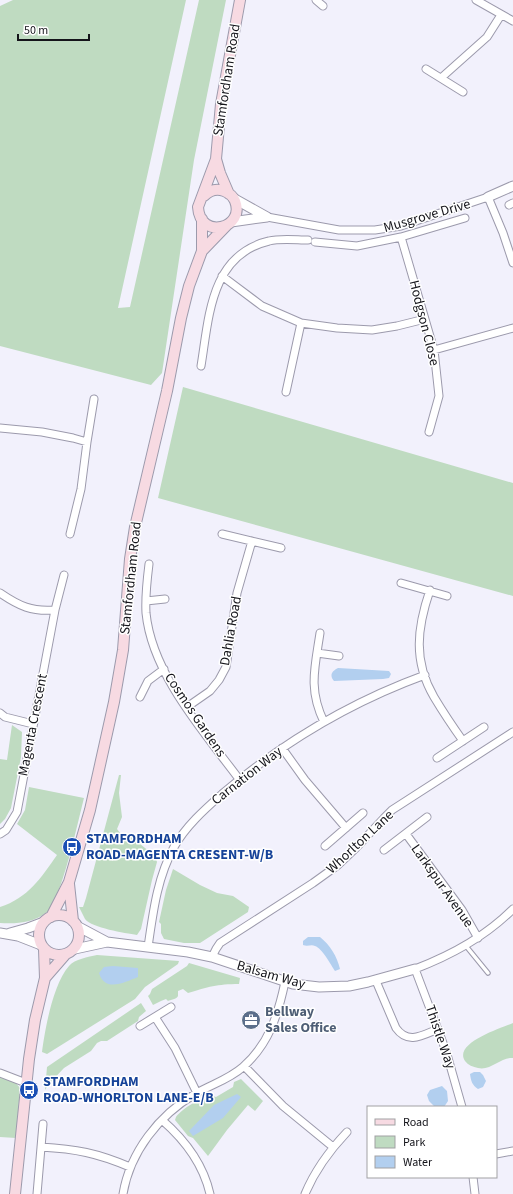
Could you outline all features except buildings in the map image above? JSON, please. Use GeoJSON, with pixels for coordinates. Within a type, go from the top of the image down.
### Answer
{"type":"FeatureCollection","features":[{"type":"Feature","properties":{"kind":"main road","name":"Stamfordham Road"},"geometry":{"type":"LineString","coordinates":[[47,919],[69,882],[90,810],[118,684],[123,650],[130,560],[135,527],[168,386],[181,318],[189,286],[202,252],[202,220],[198,207],[204,196],[216,159],[221,104],[240,0]]}},
{"type":"Feature","properties":{"kind":"main road","name":"Stamfordham Road"},"geometry":{"type":"LineString","coordinates":[[202,252],[229,224],[236,210],[220,173],[216,159]]}},
{"type":"Feature","properties":{"kind":"main road"},"geometry":{"type":"LineString","coordinates":[[204,196],[214,190],[221,190],[231,196]]}},
{"type":"Feature","properties":{"kind":"main road"},"geometry":{"type":"LineString","coordinates":[[202,220],[206,224],[215,228],[229,224]]}},
{"type":"Feature","properties":{"kind":"main road","name":"Stamfordham Road"},"geometry":{"type":"LineString","coordinates":[[69,882],[70,900],[75,923]]}},
{"type":"Feature","properties":{"kind":"main road"},"geometry":{"type":"LineString","coordinates":[[15,1194],[26,1083],[35,1020],[45,978],[43,947],[39,939],[39,932],[47,919],[62,915],[68,917],[75,923],[80,938],[75,948],[65,955],[45,978]]}},
{"type":"Feature","properties":{"kind":"main road"},"geometry":{"type":"LineString","coordinates":[[43,947],[53,955],[65,955]]}},
{"type":"Feature","properties":{"kind":"street"},"geometry":{"type":"LineString","coordinates":[[316,0],[323,6]]}},
{"type":"Feature","properties":{"kind":"street"},"geometry":{"type":"LineString","coordinates":[[476,0],[513,21]]}},
{"type":"Feature","properties":{"kind":"street"},"geometry":{"type":"LineString","coordinates":[[441,78],[488,37],[501,15]]}},
{"type":"Feature","properties":{"kind":"street"},"geometry":{"type":"LineString","coordinates":[[426,70],[463,92]]}},
{"type":"Feature","properties":{"kind":"street","name":"Musgrove Drive"},"geometry":{"type":"LineString","coordinates":[[267,217],[346,231],[376,230],[401,226],[488,197],[513,186]]}},
{"type":"Feature","properties":{"kind":"street"},"geometry":{"type":"LineString","coordinates":[[231,196],[267,217]]}},
{"type":"Feature","properties":{"kind":"street"},"geometry":{"type":"LineString","coordinates":[[488,197],[503,233],[513,263]]}},
{"type":"Feature","properties":{"kind":"street"},"geometry":{"type":"LineString","coordinates":[[229,224],[267,217]]}},
{"type":"Feature","properties":{"kind":"street"},"geometry":{"type":"LineString","coordinates":[[201,366],[211,301],[222,276],[229,266],[250,247],[270,240],[312,241],[357,246],[401,237],[465,218]]}},
{"type":"Feature","properties":{"kind":"street","name":"Hodgson Close"},"geometry":{"type":"LineString","coordinates":[[401,237],[434,350],[439,396],[429,432]]}},
{"type":"Feature","properties":{"kind":"street"},"geometry":{"type":"LineString","coordinates":[[222,276],[262,306],[301,323],[337,328],[372,330],[425,319]]}},
{"type":"Feature","properties":{"kind":"street"},"geometry":{"type":"LineString","coordinates":[[286,392],[301,323]]}},
{"type":"Feature","properties":{"kind":"street"},"geometry":{"type":"LineString","coordinates":[[434,350],[513,328]]}},
{"type":"Feature","properties":{"kind":"street"},"geometry":{"type":"LineString","coordinates":[[70,534],[81,489],[94,399]]}},
{"type":"Feature","properties":{"kind":"street"},"geometry":{"type":"LineString","coordinates":[[0,428],[42,432],[87,442]]}},
{"type":"Feature","properties":{"kind":"street"},"geometry":{"type":"LineString","coordinates":[[222,534],[281,548]]}},
{"type":"Feature","properties":{"kind":"street","name":"Dahlia Road"},"geometry":{"type":"LineString","coordinates":[[187,707],[210,691],[220,680],[226,667],[236,599],[252,541]]}},
{"type":"Feature","properties":{"kind":"street","name":"Cosmos Gardens"},"geometry":{"type":"LineString","coordinates":[[149,564],[146,613],[152,641],[164,669],[187,707],[239,779]]}},
{"type":"Feature","properties":{"kind":"street","name":"Magenta Crescent"},"geometry":{"type":"LineString","coordinates":[[0,834],[6,830],[17,812],[55,610],[64,575]]}},
{"type":"Feature","properties":{"kind":"street"},"geometry":{"type":"LineString","coordinates":[[401,583],[447,596]]}},
{"type":"Feature","properties":{"kind":"street"},"geometry":{"type":"LineString","coordinates":[[430,590],[422,610],[419,633],[420,659],[434,698],[463,741]]}},
{"type":"Feature","properties":{"kind":"street"},"geometry":{"type":"LineString","coordinates":[[0,593],[17,604],[29,608],[43,611],[55,610]]}},
{"type":"Feature","properties":{"kind":"street"},"geometry":{"type":"LineString","coordinates":[[146,601],[165,600]]}},
{"type":"Feature","properties":{"kind":"street"},"geometry":{"type":"LineString","coordinates":[[320,633],[313,686],[316,701],[324,722]]}},
{"type":"Feature","properties":{"kind":"street"},"geometry":{"type":"LineString","coordinates":[[317,654],[339,656]]}},
{"type":"Feature","properties":{"kind":"street"},"geometry":{"type":"LineString","coordinates":[[140,697],[148,681],[164,669]]}},
{"type":"Feature","properties":{"kind":"street","name":"Carnation Way"},"geometry":{"type":"LineString","coordinates":[[148,947],[159,887],[164,870],[174,847],[186,829],[200,814],[239,779],[282,748],[324,722],[373,697],[425,675]]}},
{"type":"Feature","properties":{"kind":"street"},"geometry":{"type":"LineString","coordinates":[[0,713],[5,717],[34,724]]}},
{"type":"Feature","properties":{"kind":"street"},"geometry":{"type":"LineString","coordinates":[[438,758],[484,727]]}},
{"type":"Feature","properties":{"kind":"street","name":"Whorlton Lane"},"geometry":{"type":"LineString","coordinates":[[212,958],[220,943],[313,883],[340,863],[388,814],[513,732]]}},
{"type":"Feature","properties":{"kind":"street"},"geometry":{"type":"LineString","coordinates":[[282,748],[305,780],[346,828]]}},
{"type":"Feature","properties":{"kind":"street"},"geometry":{"type":"LineString","coordinates":[[325,846],[363,813]]}},
{"type":"Feature","properties":{"kind":"street","name":"Larkspur Avenue"},"geometry":{"type":"LineString","coordinates":[[384,850],[427,817]]}},
{"type":"Feature","properties":{"kind":"street","name":"Larkspur Avenue"},"geometry":{"type":"LineString","coordinates":[[406,834],[462,910],[478,938]]}},
{"type":"Feature","properties":{"kind":"street","name":"Balsam Way"},"geometry":{"type":"LineString","coordinates":[[75,948],[108,942],[188,952],[301,986],[349,986],[376,981],[415,969],[442,958],[466,946],[512,914]]}},
{"type":"Feature","properties":{"kind":"street"},"geometry":{"type":"LineString","coordinates":[[4,933],[28,928],[47,919]]}},
{"type":"Feature","properties":{"kind":"street","name":"Balsam Way"},"geometry":{"type":"LineString","coordinates":[[75,923],[108,942]]}},
{"type":"Feature","properties":{"kind":"street"},"geometry":{"type":"LineString","coordinates":[[4,933],[43,947]]}},
{"type":"Feature","properties":{"kind":"street","name":"Thistle Way"},"geometry":{"type":"LineString","coordinates":[[415,969],[438,1029],[462,1106]]}},
{"type":"Feature","properties":{"kind":"street"},"geometry":{"type":"LineString","coordinates":[[376,981],[396,1028],[400,1033],[406,1037],[412,1038],[438,1029]]}},
{"type":"Feature","properties":{"kind":"street"},"geometry":{"type":"LineString","coordinates":[[123,1194],[130,1167],[145,1141],[162,1120],[175,1108],[197,1093],[224,1080],[244,1066],[258,1049],[271,1029],[279,1009],[285,982]]}},
{"type":"Feature","properties":{"kind":"street"},"geometry":{"type":"LineString","coordinates":[[140,1026],[172,1006]]}},
{"type":"Feature","properties":{"kind":"street"},"geometry":{"type":"LineString","coordinates":[[155,1017],[175,1048],[197,1093]]}},
{"type":"Feature","properties":{"kind":"street"},"geometry":{"type":"LineString","coordinates":[[244,1066],[283,1106],[333,1147]]}},
{"type":"Feature","properties":{"kind":"street"},"geometry":{"type":"LineString","coordinates":[[0,1073],[26,1083]]}},
{"type":"Feature","properties":{"kind":"street"},"geometry":{"type":"LineString","coordinates":[[162,1120],[179,1136],[193,1153],[204,1176],[210,1194]]}},
{"type":"Feature","properties":{"kind":"street"},"geometry":{"type":"LineString","coordinates":[[37,1194],[43,1124]]}},
{"type":"Feature","properties":{"kind":"street"},"geometry":{"type":"LineString","coordinates":[[305,1194],[316,1171],[333,1147],[347,1132]]}},
{"type":"Feature","properties":{"kind":"street"},"geometry":{"type":"LineString","coordinates":[[41,1148],[85,1151],[109,1158],[130,1167]]}},
{"type":"Feature","properties":{"kind":"street"},"geometry":{"type":"LineString","coordinates":[[497,1154],[513,1151]]}},
{"type":"Feature","properties":{"kind":"street"},"geometry":{"type":"LineString","coordinates":[[473,1178],[475,1194]]}},
{"type":"Feature","properties":{"kind":"lane"},"geometry":{"type":"LineString","coordinates":[[466,946],[488,973]]}},
{"type":"Feature","properties":{"kind":"green space"},"geometry":{"type":"Polygon","coordinates":[[[13,0],[186,0],[118,308],[130,307],[199,0],[226,0],[194,160],[162,373],[151,385],[0,346],[0,6],[13,0]]]}},
{"type":"Feature","properties":{"kind":"green space"},"geometry":{"type":"Polygon","coordinates":[[[183,387],[513,483],[513,596],[158,498],[183,387]]]}},
{"type":"Feature","properties":{"kind":"green space"},"geometry":{"type":"Polygon","coordinates":[[[12,725],[22,732],[21,757],[11,808],[5,819],[0,824],[0,759],[7,760],[12,725]]]}},
{"type":"Feature","properties":{"kind":"green space"},"geometry":{"type":"Polygon","coordinates":[[[119,775],[121,775],[119,793],[122,817],[117,829],[124,838],[130,836],[155,856],[157,862],[141,929],[137,935],[109,930],[94,925],[85,919],[79,907],[83,907],[86,898],[119,775]]]}},
{"type":"Feature","properties":{"kind":"green space"},"geometry":{"type":"Polygon","coordinates":[[[29,787],[84,798],[64,876],[53,904],[42,916],[31,921],[0,923],[0,907],[10,903],[26,893],[45,872],[57,855],[17,824],[25,810],[29,787]]]}},
{"type":"Feature","properties":{"kind":"green space"},"geometry":{"type":"Polygon","coordinates":[[[173,869],[217,893],[233,896],[249,907],[248,912],[200,943],[184,943],[164,939],[161,933],[161,924],[159,922],[166,890],[173,869]]]}},
{"type":"Feature","properties":{"kind":"green space"},"geometry":{"type":"Polygon","coordinates":[[[97,955],[179,961],[178,964],[145,987],[135,999],[47,1054],[42,1052],[45,1031],[54,995],[63,974],[69,966],[75,962],[97,955]]]}},
{"type":"Feature","properties":{"kind":"green space"},"geometry":{"type":"Polygon","coordinates":[[[189,963],[240,978],[239,984],[213,986],[188,993],[183,989],[178,991],[178,996],[176,998],[168,1001],[166,999],[153,1005],[148,996],[152,989],[187,966],[189,963]]]}},
{"type":"Feature","properties":{"kind":"green space"},"geometry":{"type":"Polygon","coordinates":[[[141,1003],[146,1011],[139,1017],[138,1021],[107,1041],[97,1043],[91,1051],[64,1068],[45,1090],[47,1067],[141,1003]]]}},
{"type":"Feature","properties":{"kind":"green space"},"geometry":{"type":"Polygon","coordinates":[[[513,1023],[513,1058],[509,1058],[487,1068],[478,1068],[468,1064],[465,1061],[463,1054],[472,1042],[489,1032],[513,1023]]]}},
{"type":"Feature","properties":{"kind":"green space"},"geometry":{"type":"Polygon","coordinates":[[[0,1076],[14,1081],[20,1088],[16,1138],[0,1137],[0,1076]]]}},
{"type":"Feature","properties":{"kind":"green space"},"geometry":{"type":"Polygon","coordinates":[[[241,1079],[263,1101],[255,1111],[248,1105],[208,1156],[193,1138],[188,1136],[175,1120],[176,1117],[194,1102],[206,1098],[216,1097],[233,1087],[234,1082],[241,1079]]]}},
{"type":"Feature","properties":{"kind":"water"},"geometry":{"type":"Polygon","coordinates":[[[338,668],[389,671],[391,674],[389,678],[383,679],[334,681],[332,673],[338,668]]]}},
{"type":"Feature","properties":{"kind":"water"},"geometry":{"type":"Polygon","coordinates":[[[308,937],[320,937],[324,940],[335,955],[340,969],[335,971],[318,947],[314,945],[303,945],[303,941],[308,937]]]}},
{"type":"Feature","properties":{"kind":"water"},"geometry":{"type":"Polygon","coordinates":[[[113,966],[138,968],[138,977],[122,983],[106,983],[99,973],[104,967],[113,966]]]}},
{"type":"Feature","properties":{"kind":"water"},"geometry":{"type":"Polygon","coordinates":[[[480,1072],[483,1075],[486,1081],[483,1087],[478,1089],[471,1081],[470,1074],[480,1072]]]}},
{"type":"Feature","properties":{"kind":"water"},"geometry":{"type":"Polygon","coordinates":[[[442,1086],[447,1091],[448,1101],[445,1106],[434,1106],[429,1101],[427,1095],[430,1090],[442,1086]]]}},
{"type":"Feature","properties":{"kind":"water"},"geometry":{"type":"Polygon","coordinates":[[[237,1094],[241,1097],[223,1118],[193,1136],[189,1131],[214,1105],[237,1094]]]}},
{"type":"Feature","properties":{"kind":"place","name":"STAMFORDHAM ROAD-MAGENTA CRESENT-W/B"},"geometry":{"type":"Point","coordinates":[72,847]}},
{"type":"Feature","properties":{"kind":"place","name":"Bellway Sales Office"},"geometry":{"type":"Point","coordinates":[251,1020]}},
{"type":"Feature","properties":{"kind":"place","name":"STAMFORDHAM ROAD-WHORLTON LANE-E/B"},"geometry":{"type":"Point","coordinates":[29,1090]}}]}
